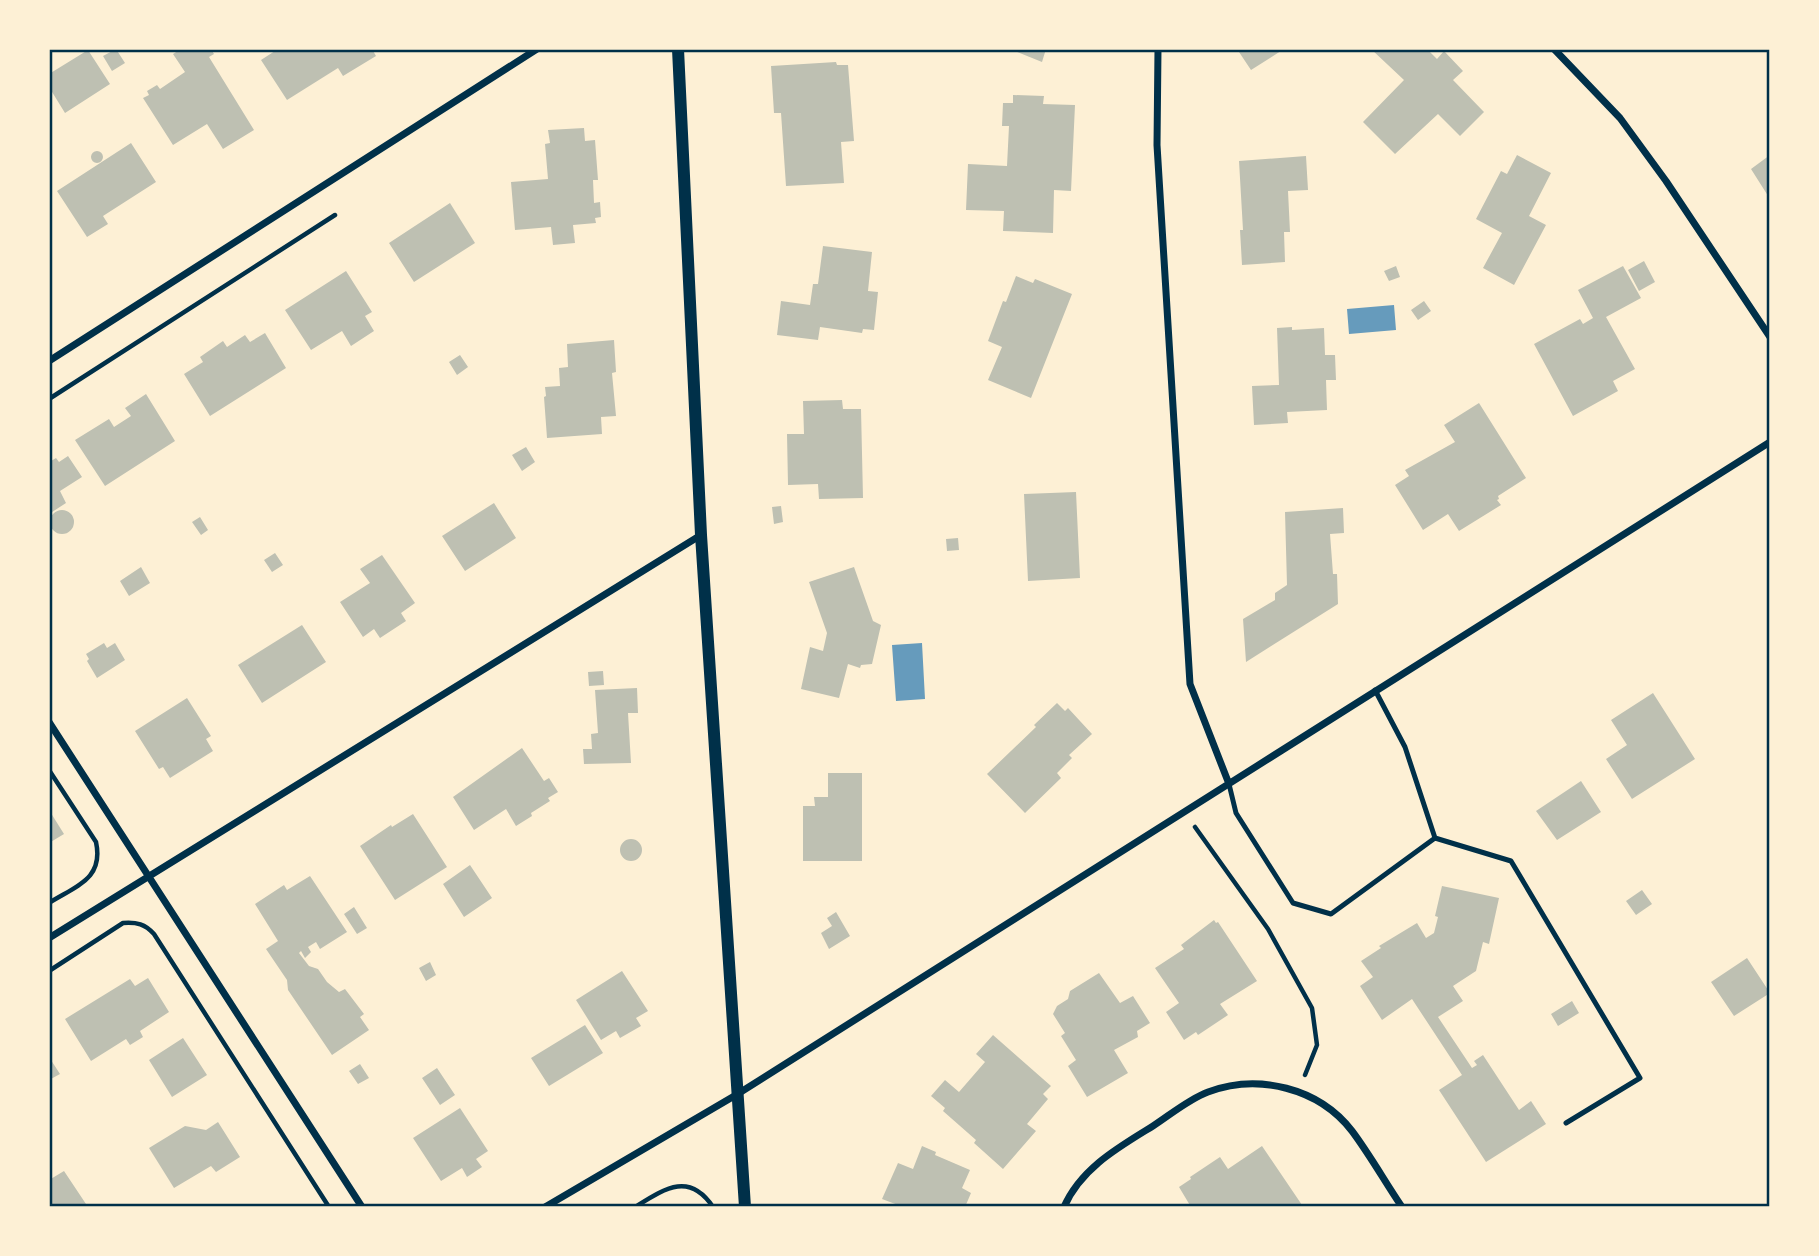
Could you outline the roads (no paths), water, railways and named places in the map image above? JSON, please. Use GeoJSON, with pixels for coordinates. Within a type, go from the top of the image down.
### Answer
{"type":"FeatureCollection","features":[{"type":"Feature","properties":{"kind":"street"},"geometry":{"type":"LineString","coordinates":[[49,361],[537,49]]}},
{"type":"Feature","properties":{"kind":"street"},"geometry":{"type":"LineString","coordinates":[[678,49],[701,535],[745,1207]]}},
{"type":"Feature","properties":{"kind":"street"},"geometry":{"type":"LineString","coordinates":[[1158,49],[1157,145],[1190,684],[1229,785]]}},
{"type":"Feature","properties":{"kind":"street"},"geometry":{"type":"LineString","coordinates":[[1554,49],[1620,118],[1666,181],[1770,337]]}},
{"type":"Feature","properties":{"kind":"street"},"geometry":{"type":"LineString","coordinates":[[545,1207],[736,1095],[1770,442]]}},
{"type":"Feature","properties":{"kind":"street"},"geometry":{"type":"LineString","coordinates":[[49,938],[701,535]]}},
{"type":"Feature","properties":{"kind":"street"},"geometry":{"type":"LineString","coordinates":[[49,722],[362,1207]]}},
{"type":"Feature","properties":{"kind":"street"},"geometry":{"type":"LineString","coordinates":[[1064,1207],[1088,1172],[1110,1153],[1206,1093],[1240,1084],[1274,1085],[1299,1092],[1332,1111],[1351,1130],[1402,1207]]}},
{"type":"Feature","properties":{"kind":"lane"},"geometry":{"type":"LineString","coordinates":[[1375,690],[1405,747],[1435,838]]}},
{"type":"Feature","properties":{"kind":"lane"},"geometry":{"type":"LineString","coordinates":[[1229,785],[1236,813],[1293,903],[1331,914],[1435,838]]}},
{"type":"Feature","properties":{"kind":"lane"},"geometry":{"type":"LineString","coordinates":[[1435,838],[1511,861],[1640,1078],[1566,1123]]}},
{"type":"Feature","properties":{"kind":"water"},"geometry":{"type":"Polygon","coordinates":[[[1394,305],[1396,330],[1349,334],[1347,309],[1394,305]]]}},
{"type":"Feature","properties":{"kind":"water"},"geometry":{"type":"Polygon","coordinates":[[[922,643],[925,699],[896,701],[892,645],[922,643]]]}}]}
